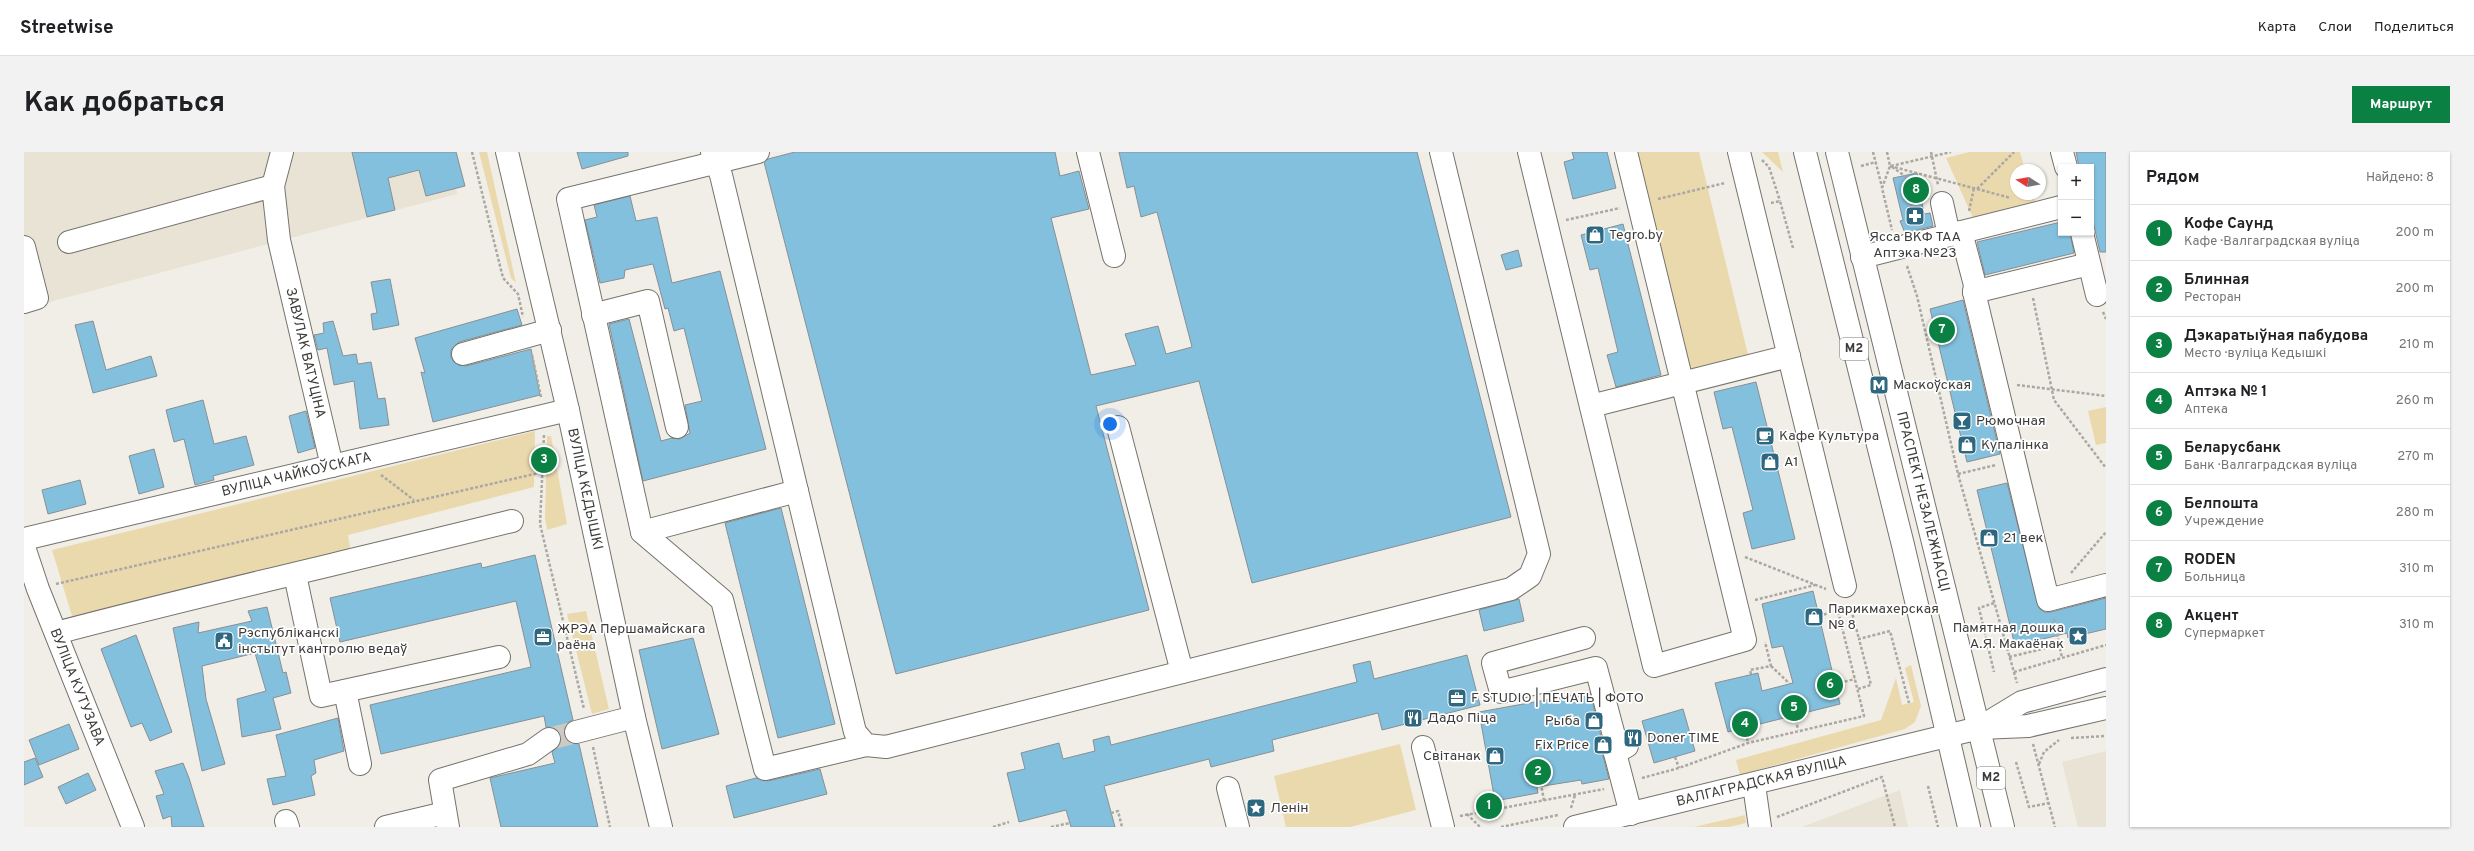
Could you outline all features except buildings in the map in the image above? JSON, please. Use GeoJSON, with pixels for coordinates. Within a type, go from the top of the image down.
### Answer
{"type":"FeatureCollection","features":[{"type":"Feature","properties":{"kind":"street"},"geometry":{"type":"LineString","coordinates":[[69,242],[273,186],[283,152]]}},
{"type":"Feature","properties":{"kind":"street","name":"ВУЛІЦА КЕДЫШКІ"},"geometry":{"type":"LineString","coordinates":[[507,152],[550,330],[634,716],[661,827]]}},
{"type":"Feature","properties":{"kind":"street"},"geometry":{"type":"LineString","coordinates":[[758,152],[714,157],[568,199],[642,532],[722,600],[765,769],[866,745],[886,747],[1511,589],[1530,576],[1539,554],[1441,152]]}},
{"type":"Feature","properties":{"kind":"street"},"geometry":{"type":"LineString","coordinates":[[1088,152],[1114,256]]}},
{"type":"Feature","properties":{"kind":"street"},"geometry":{"type":"LineString","coordinates":[[1529,152],[1654,666],[1745,640],[1626,152]]}},
{"type":"Feature","properties":{"kind":"street","name":"М2"},"geometry":{"type":"LineString","coordinates":[[1805,152],[1969,827]]}},
{"type":"Feature","properties":{"kind":"street","name":"ПРАСПЕКТ НЕЗАЛЕЖНАСЦІ"},"geometry":{"type":"LineString","coordinates":[[1837,152],[2003,827]]}},
{"type":"Feature","properties":{"kind":"street"},"geometry":{"type":"LineString","coordinates":[[2062,152],[2065,164]]}},
{"type":"Feature","properties":{"kind":"street"},"geometry":{"type":"LineString","coordinates":[[1749,155],[1836,588]]}},
{"type":"Feature","properties":{"kind":"street"},"geometry":{"type":"LineString","coordinates":[[714,157],[855,732],[866,745]]}},
{"type":"Feature","properties":{"kind":"street","name":"ЗАВУЛАК ВАТУЦІНА"},"geometry":{"type":"LineString","coordinates":[[273,186],[279,240],[332,466]]}},
{"type":"Feature","properties":{"kind":"street"},"geometry":{"type":"LineString","coordinates":[[1942,203],[1975,285],[1974,292],[2048,600],[2106,586]]}},
{"type":"Feature","properties":{"kind":"street"},"geometry":{"type":"LineString","coordinates":[[1862,257],[2058,208]]}},
{"type":"Feature","properties":{"kind":"street"},"geometry":{"type":"LineString","coordinates":[[1974,292],[2029,279],[2096,279],[2083,236]]}},
{"type":"Feature","properties":{"kind":"street"},"geometry":{"type":"LineString","coordinates":[[24,247],[37,298],[24,302]]}},
{"type":"Feature","properties":{"kind":"street"},"geometry":{"type":"LineString","coordinates":[[593,315],[648,301],[677,427]]}},
{"type":"Feature","properties":{"kind":"street"},"geometry":{"type":"LineString","coordinates":[[463,354],[528,338],[550,330]]}},
{"type":"Feature","properties":{"kind":"street"},"geometry":{"type":"LineString","coordinates":[[1591,406],[1789,356]]}},
{"type":"Feature","properties":{"kind":"street","name":"ВУЛІЦА ЧАЙКОЎСКАГА"},"geometry":{"type":"LineString","coordinates":[[24,539],[568,410]]}},
{"type":"Feature","properties":{"kind":"street"},"geometry":{"type":"LineString","coordinates":[[1118,427],[1182,672]]}},
{"type":"Feature","properties":{"kind":"street"},"geometry":{"type":"LineString","coordinates":[[642,532],[797,491]]}},
{"type":"Feature","properties":{"kind":"street"},"geometry":{"type":"LineString","coordinates":[[56,633],[146,609],[295,575],[512,521]]}},
{"type":"Feature","properties":{"kind":"street","name":"ВУЛІЦА КУТУЗАВА"},"geometry":{"type":"LineString","coordinates":[[24,547],[31,591],[56,633],[133,827]]}},
{"type":"Feature","properties":{"kind":"street"},"geometry":{"type":"LineString","coordinates":[[295,575],[321,696],[499,657]]}},
{"type":"Feature","properties":{"kind":"street"},"geometry":{"type":"LineString","coordinates":[[1584,638],[1493,663],[1501,692],[1596,668],[1616,743],[1615,753],[1631,814]]}},
{"type":"Feature","properties":{"kind":"street"},"geometry":{"type":"LineString","coordinates":[[1979,728],[2022,702],[2106,679]]}},
{"type":"Feature","properties":{"kind":"street"},"geometry":{"type":"LineString","coordinates":[[345,691],[360,764]]}},
{"type":"Feature","properties":{"kind":"street"},"geometry":{"type":"LineString","coordinates":[[1615,753],[1627,747],[1618,708]]}},
{"type":"Feature","properties":{"kind":"street"},"geometry":{"type":"LineString","coordinates":[[1979,728],[2028,726],[2106,708]]}},
{"type":"Feature","properties":{"kind":"street"},"geometry":{"type":"LineString","coordinates":[[582,730],[634,716]]}},
{"type":"Feature","properties":{"kind":"street","name":"ВАЛГАГРАДСКАЯ ВУЛІЦА"},"geometry":{"type":"LineString","coordinates":[[1570,818],[1631,814],[1754,785],[1979,728]]}},
{"type":"Feature","properties":{"kind":"street"},"geometry":{"type":"LineString","coordinates":[[386,827],[447,820],[440,780],[528,754],[549,739]]}},
{"type":"Feature","properties":{"kind":"street"},"geometry":{"type":"LineString","coordinates":[[1423,747],[1442,825]]}},
{"type":"Feature","properties":{"kind":"street"},"geometry":{"type":"LineString","coordinates":[[1754,785],[1760,825]]}},
{"type":"Feature","properties":{"kind":"street"},"geometry":{"type":"LineString","coordinates":[[1228,788],[1238,827]]}},
{"type":"Feature","properties":{"kind":"path"},"geometry":{"type":"LineString","coordinates":[[472,152],[503,278],[518,294],[545,415],[540,524],[582,730],[610,827]]}},
{"type":"Feature","properties":{"kind":"path"},"geometry":{"type":"LineString","coordinates":[[1873,152],[1893,234],[1901,247],[1917,296],[1958,474],[2017,685]]}},
{"type":"Feature","properties":{"kind":"path"},"geometry":{"type":"LineString","coordinates":[[1882,188],[1890,166],[1887,152]]}},
{"type":"Feature","properties":{"kind":"path"},"geometry":{"type":"LineString","coordinates":[[1931,152],[1942,203]]}},
{"type":"Feature","properties":{"kind":"path"},"geometry":{"type":"LineString","coordinates":[[1890,166],[1951,152]]}},
{"type":"Feature","properties":{"kind":"path"},"geometry":{"type":"LineString","coordinates":[[1977,189],[2014,152]]}},
{"type":"Feature","properties":{"kind":"path"},"geometry":{"type":"LineString","coordinates":[[1749,155],[1769,167],[1780,201]]}},
{"type":"Feature","properties":{"kind":"path"},"geometry":{"type":"LineString","coordinates":[[1890,166],[2010,198]]}},
{"type":"Feature","properties":{"kind":"path"},"geometry":{"type":"LineString","coordinates":[[1890,166],[1905,176],[1914,215]]}},
{"type":"Feature","properties":{"kind":"path"},"geometry":{"type":"LineString","coordinates":[[1784,215],[1792,248]]}},
{"type":"Feature","properties":{"kind":"path"},"geometry":{"type":"LineString","coordinates":[[2029,279],[2054,400],[2106,468]]}},
{"type":"Feature","properties":{"kind":"path"},"geometry":{"type":"LineString","coordinates":[[1996,383],[2106,396]]}},
{"type":"Feature","properties":{"kind":"path"},"geometry":{"type":"LineString","coordinates":[[360,459],[415,500]]}},
{"type":"Feature","properties":{"kind":"path"},"geometry":{"type":"LineString","coordinates":[[1958,474],[2015,461]]}},
{"type":"Feature","properties":{"kind":"path"},"geometry":{"type":"LineString","coordinates":[[31,591],[415,500],[542,472]]}},
{"type":"Feature","properties":{"kind":"path"},"geometry":{"type":"LineString","coordinates":[[2067,577],[2106,532]]}},
{"type":"Feature","properties":{"kind":"path"},"geometry":{"type":"LineString","coordinates":[[1723,548],[1815,585],[1836,588],[1860,639],[1871,685],[1858,689]]}},
{"type":"Feature","properties":{"kind":"path"},"geometry":{"type":"LineString","coordinates":[[1757,607],[1755,600],[1815,585]]}},
{"type":"Feature","properties":{"kind":"path"},"geometry":{"type":"LineString","coordinates":[[2048,600],[2051,601],[2062,658]]}},
{"type":"Feature","properties":{"kind":"path"},"geometry":{"type":"LineString","coordinates":[[1994,603],[1979,608],[1994,672]]}},
{"type":"Feature","properties":{"kind":"path"},"geometry":{"type":"LineString","coordinates":[[1818,616],[1838,610]]}},
{"type":"Feature","properties":{"kind":"path"},"geometry":{"type":"LineString","coordinates":[[1860,639],[1890,631],[1909,703]]}},
{"type":"Feature","properties":{"kind":"path"},"geometry":{"type":"LineString","coordinates":[[1764,636],[1771,666],[1790,684]]}},
{"type":"Feature","properties":{"kind":"path"},"geometry":{"type":"LineString","coordinates":[[1766,642],[1771,642]]}},
{"type":"Feature","properties":{"kind":"path"},"geometry":{"type":"LineString","coordinates":[[2009,658],[2060,645]]}},
{"type":"Feature","properties":{"kind":"path"},"geometry":{"type":"LineString","coordinates":[[2014,672],[2106,645]]}},
{"type":"Feature","properties":{"kind":"path"},"geometry":{"type":"LineString","coordinates":[[1751,674],[1750,670],[1771,666]]}},
{"type":"Feature","properties":{"kind":"path"},"geometry":{"type":"LineString","coordinates":[[1835,684],[1855,679]]}},
{"type":"Feature","properties":{"kind":"path"},"geometry":{"type":"LineString","coordinates":[[1795,715],[1798,730]]}},
{"type":"Feature","properties":{"kind":"path"},"geometry":{"type":"LineString","coordinates":[[1442,825],[1467,814],[1575,795],[1622,784],[1679,768],[1748,743],[1798,730],[1864,716]]}},
{"type":"Feature","properties":{"kind":"path"},"geometry":{"type":"LineString","coordinates":[[1745,728],[1748,743]]}},
{"type":"Feature","properties":{"kind":"path"},"geometry":{"type":"LineString","coordinates":[[2069,738],[2106,736]]}},
{"type":"Feature","properties":{"kind":"path"},"geometry":{"type":"LineString","coordinates":[[2039,764],[2044,752],[2061,738]]}},
{"type":"Feature","properties":{"kind":"path"},"geometry":{"type":"LineString","coordinates":[[2031,739],[2055,827]]}},
{"type":"Feature","properties":{"kind":"path"},"geometry":{"type":"LineString","coordinates":[[1675,757],[1679,768]]}},
{"type":"Feature","properties":{"kind":"path"},"geometry":{"type":"LineString","coordinates":[[2016,762],[2029,807],[2049,803]]}},
{"type":"Feature","properties":{"kind":"path"},"geometry":{"type":"LineString","coordinates":[[1760,825],[1882,777],[1894,827]]}},
{"type":"Feature","properties":{"kind":"path"},"geometry":{"type":"LineString","coordinates":[[1540,778],[1544,801]]}},
{"type":"Feature","properties":{"kind":"path"},"geometry":{"type":"LineString","coordinates":[[1928,786],[1938,827]]}},
{"type":"Feature","properties":{"kind":"path"},"geometry":{"type":"LineString","coordinates":[[1501,827],[1570,818],[1575,795]]}},
{"type":"Feature","properties":{"kind":"path"},"geometry":{"type":"LineString","coordinates":[[1111,813],[1118,811],[1122,827]]}},
{"type":"Feature","properties":{"kind":"path"},"geometry":{"type":"LineString","coordinates":[[1467,814],[1480,827]]}},
{"type":"Feature","properties":{"kind":"path"},"geometry":{"type":"LineString","coordinates":[[993,827],[1009,822]]}},
{"type":"Feature","properties":{"kind":"path"},"geometry":{"type":"LineString","coordinates":[[1051,827],[1065,826],[1070,823]]}},
{"type":"Feature","properties":{"kind":"shaded area"},"geometry":{"type":"Polygon","coordinates":[[[24,152],[457,152],[465,186],[456,188],[457,194],[57,300],[24,312],[24,152]]]}},
{"type":"Feature","properties":{"kind":"shaded area"},"geometry":{"type":"Polygon","coordinates":[[[479,152],[487,152],[516,283],[511,278],[479,152]]]}},
{"type":"Feature","properties":{"kind":"shaded area"},"geometry":{"type":"Polygon","coordinates":[[[1633,152],[1699,152],[1749,359],[1686,376],[1633,152]]]}},
{"type":"Feature","properties":{"kind":"shaded area"},"geometry":{"type":"Polygon","coordinates":[[[1762,152],[1778,152],[1783,172],[1762,152]]]}},
{"type":"Feature","properties":{"kind":"shaded area"},"geometry":{"type":"Polygon","coordinates":[[[1969,152],[2020,152],[2023,164],[2010,164],[2010,200],[2035,200],[2036,205],[1973,218],[1946,158],[1969,152]]]}},
{"type":"Feature","properties":{"kind":"shaded area"},"geometry":{"type":"Polygon","coordinates":[[[2106,407],[2106,443],[2096,445],[2088,411],[2106,407]]]}},
{"type":"Feature","properties":{"kind":"shaded area"},"geometry":{"type":"Polygon","coordinates":[[[535,431],[534,487],[348,535],[351,554],[72,616],[52,550],[535,431]]]}},
{"type":"Feature","properties":{"kind":"shaded area"},"geometry":{"type":"Polygon","coordinates":[[[547,436],[551,436],[567,524],[547,530],[545,518],[547,436]]]}},
{"type":"Feature","properties":{"kind":"shaded area"},"geometry":{"type":"Polygon","coordinates":[[[586,611],[609,709],[592,714],[567,614],[586,611]]]}},
{"type":"Feature","properties":{"kind":"shaded area"},"geometry":{"type":"Polygon","coordinates":[[[1911,665],[1921,706],[1915,722],[1905,729],[1740,775],[1736,760],[1881,720],[1896,678],[1902,705],[1914,702],[1905,668],[1911,665]]]}},
{"type":"Feature","properties":{"kind":"shaded area"},"geometry":{"type":"Polygon","coordinates":[[[1400,744],[1416,810],[1350,827],[1286,827],[1274,776],[1400,744]]]}},
{"type":"Feature","properties":{"kind":"shaded area"},"geometry":{"type":"Polygon","coordinates":[[[2106,751],[2106,827],[2078,827],[2062,762],[2106,751]]]}},
{"type":"Feature","properties":{"kind":"shaded area"},"geometry":{"type":"Polygon","coordinates":[[[1900,790],[1908,827],[1802,827],[1900,790]]]}},
{"type":"Feature","properties":{"kind":"shaded area"},"geometry":{"type":"Polygon","coordinates":[[[1745,815],[1746,823],[1729,827],[1694,827],[1745,815]]]}},
{"type":"Feature","properties":{"kind":"tunnel"},"geometry":{"type":"LineString","coordinates":[[549,739],[576,732]]}},
{"type":"Feature","properties":{"kind":"place","name":"Акцент"},"geometry":{"type":"Point","coordinates":[1916,190]}},
{"type":"Feature","properties":{"kind":"place","name":"Ясса ВКФ ТАА Аптэка №23"},"geometry":{"type":"Point","coordinates":[1915,216]}},
{"type":"Feature","properties":{"kind":"place","name":"Tegro.by"},"geometry":{"type":"Point","coordinates":[1595,235]}},
{"type":"Feature","properties":{"kind":"place","name":"RODEN"},"geometry":{"type":"Point","coordinates":[1942,330]}},
{"type":"Feature","properties":{"kind":"place","name":"Маскоўская"},"geometry":{"type":"Point","coordinates":[1879,385]}},
{"type":"Feature","properties":{"kind":"place","name":"Рюмочная"},"geometry":{"type":"Point","coordinates":[1962,421]}},
{"type":"Feature","properties":{"kind":"place","name":"Кафе Культура"},"geometry":{"type":"Point","coordinates":[1765,436]}},
{"type":"Feature","properties":{"kind":"place","name":"Купалiнка"},"geometry":{"type":"Point","coordinates":[1967,445]}},
{"type":"Feature","properties":{"kind":"place","name":"Дэкаратыўная пабудова"},"geometry":{"type":"Point","coordinates":[544,460]}},
{"type":"Feature","properties":{"kind":"place","name":"A1"},"geometry":{"type":"Point","coordinates":[1770,462]}},
{"type":"Feature","properties":{"kind":"place","name":"21 век"},"geometry":{"type":"Point","coordinates":[1989,538]}},
{"type":"Feature","properties":{"kind":"place","name":"Парикмахерская № 8"},"geometry":{"type":"Point","coordinates":[1814,617]}},
{"type":"Feature","properties":{"kind":"place","name":"Памятная дошка А.Я. Макаёнак"},"geometry":{"type":"Point","coordinates":[2078,636]}},
{"type":"Feature","properties":{"kind":"place","name":"ЖРЭА Першамайскага раёна"},"geometry":{"type":"Point","coordinates":[543,637]}},
{"type":"Feature","properties":{"kind":"place","name":"Рэспубліканскі інстытут кантролю ведаў"},"geometry":{"type":"Point","coordinates":[224,641]}},
{"type":"Feature","properties":{"kind":"place","name":"Белпошта"},"geometry":{"type":"Point","coordinates":[1830,685]}},
{"type":"Feature","properties":{"kind":"place","name":"F STUDIO | ПЕЧАТЬ | ФОТО"},"geometry":{"type":"Point","coordinates":[1457,698]}},
{"type":"Feature","properties":{"kind":"place","name":"Беларусбанк"},"geometry":{"type":"Point","coordinates":[1794,708]}},
{"type":"Feature","properties":{"kind":"place","name":"Дадо Піца"},"geometry":{"type":"Point","coordinates":[1413,718]}},
{"type":"Feature","properties":{"kind":"place","name":"Рыба"},"geometry":{"type":"Point","coordinates":[1594,721]}},
{"type":"Feature","properties":{"kind":"place","name":"Аптэка № 1"},"geometry":{"type":"Point","coordinates":[1745,724]}},
{"type":"Feature","properties":{"kind":"place","name":"Doner TIME"},"geometry":{"type":"Point","coordinates":[1633,738]}},
{"type":"Feature","properties":{"kind":"place","name":"Fix Price"},"geometry":{"type":"Point","coordinates":[1603,745]}},
{"type":"Feature","properties":{"kind":"place","name":"Світанак"},"geometry":{"type":"Point","coordinates":[1495,756]}},
{"type":"Feature","properties":{"kind":"place","name":"Блинная"},"geometry":{"type":"Point","coordinates":[1538,772]}},
{"type":"Feature","properties":{"kind":"place","name":"Кофе Саунд"},"geometry":{"type":"Point","coordinates":[1489,806]}},
{"type":"Feature","properties":{"kind":"place","name":"Ленін"},"geometry":{"type":"Point","coordinates":[1256,808]}}]}
